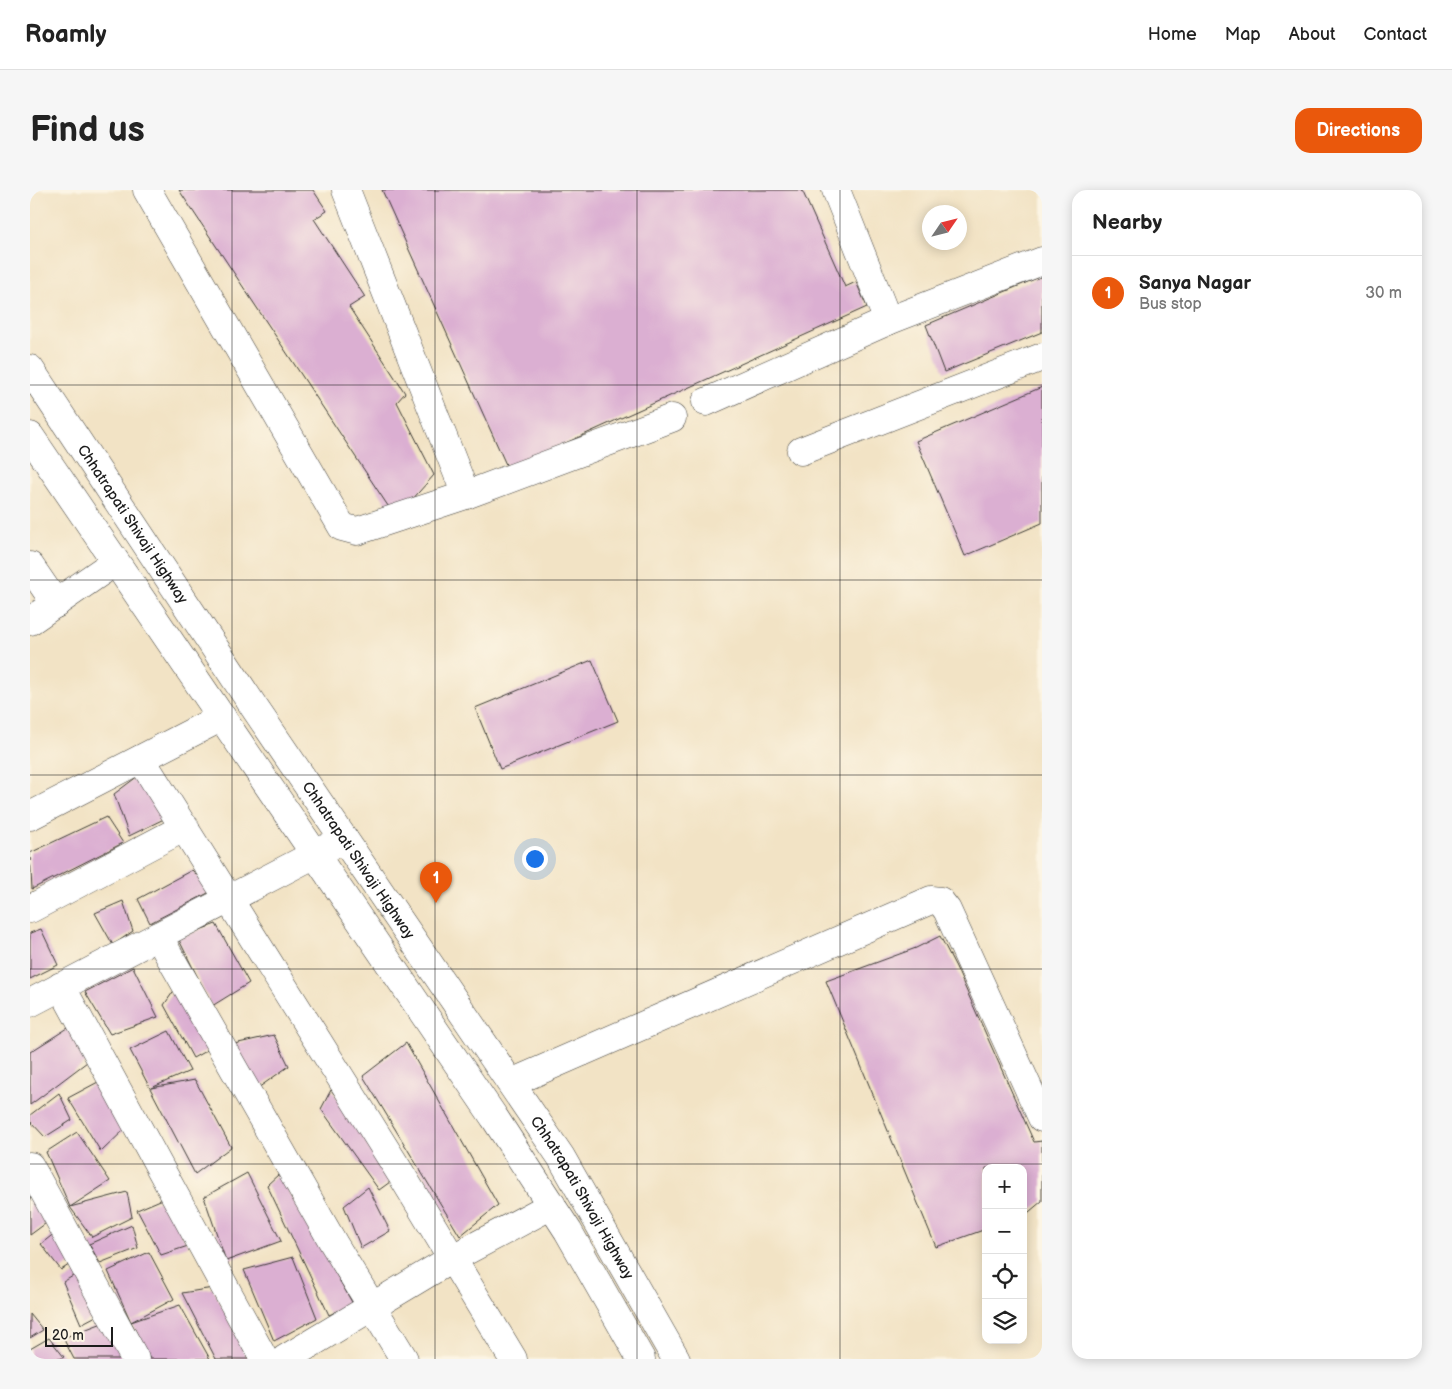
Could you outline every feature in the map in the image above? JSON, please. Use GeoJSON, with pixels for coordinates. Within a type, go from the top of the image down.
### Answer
{"type":"FeatureCollection","features":[{"type":"Feature","properties":{"kind":"street"},"geometry":{"type":"LineString","coordinates":[[147,190],[342,527],[357,531],[466,495],[672,418]]}},
{"type":"Feature","properties":{"kind":"street"},"geometry":{"type":"LineString","coordinates":[[346,190],[466,495]]}},
{"type":"Feature","properties":{"kind":"street"},"geometry":{"type":"LineString","coordinates":[[836,190],[888,321]]}},
{"type":"Feature","properties":{"kind":"street"},"geometry":{"type":"LineString","coordinates":[[706,402],[888,321],[1042,261]]}},
{"type":"Feature","properties":{"kind":"street"},"geometry":{"type":"LineString","coordinates":[[801,451],[1042,356]]}},
{"type":"Feature","properties":{"kind":"street","name":"Chhatrapati Shivaji Highway"},"geometry":{"type":"LineString","coordinates":[[30,369],[344,839],[561,1157],[676,1359]]}},
{"type":"Feature","properties":{"kind":"street","name":"Chhatrapati Shivaji Highway"},"geometry":{"type":"LineString","coordinates":[[30,436],[552,1205],[641,1359]]}},
{"type":"Feature","properties":{"kind":"street"},"geometry":{"type":"LineString","coordinates":[[30,621],[115,562]]}},
{"type":"Feature","properties":{"kind":"street"},"geometry":{"type":"LineString","coordinates":[[30,566],[56,604]]}},
{"type":"Feature","properties":{"kind":"street"},"geometry":{"type":"LineString","coordinates":[[30,816],[222,717]]}},
{"type":"Feature","properties":{"kind":"street"},"geometry":{"type":"LineString","coordinates":[[141,759],[230,898],[453,1258],[513,1359]]}},
{"type":"Feature","properties":{"kind":"street"},"geometry":{"type":"LineString","coordinates":[[30,909],[185,827]]}},
{"type":"Feature","properties":{"kind":"street"},"geometry":{"type":"LineString","coordinates":[[30,1003],[344,839]]}},
{"type":"Feature","properties":{"kind":"street"},"geometry":{"type":"LineString","coordinates":[[511,1083],[931,900],[940,901],[947,910],[1042,1118]]}},
{"type":"Feature","properties":{"kind":"street"},"geometry":{"type":"LineString","coordinates":[[158,936],[372,1308],[404,1359]]}},
{"type":"Feature","properties":{"kind":"street"},"geometry":{"type":"LineString","coordinates":[[61,986],[264,1359]]}},
{"type":"Feature","properties":{"kind":"street"},"geometry":{"type":"LineString","coordinates":[[30,1166],[135,1359]]}},
{"type":"Feature","properties":{"kind":"street"},"geometry":{"type":"LineString","coordinates":[[285,1359],[453,1258],[552,1205]]}},
{"type":"Feature","properties":{"kind":"building"},"geometry":{"type":"Polygon","coordinates":[[[179,190],[313,190],[327,211],[314,219],[365,297],[349,307],[405,393],[397,402],[434,475],[396,518],[179,190]]]}},
{"type":"Feature","properties":{"kind":"building"},"geometry":{"type":"Polygon","coordinates":[[[382,190],[802,190],[845,287],[856,282],[867,307],[508,469],[382,190]]]}},
{"type":"Feature","properties":{"kind":"building"},"geometry":{"type":"Polygon","coordinates":[[[1042,276],[1042,332],[944,372],[926,325],[1042,276]]]}},
{"type":"Feature","properties":{"kind":"building"},"geometry":{"type":"Polygon","coordinates":[[[1042,387],[1042,523],[965,556],[916,441],[1042,387]]]}},
{"type":"Feature","properties":{"kind":"building"},"geometry":{"type":"Polygon","coordinates":[[[592,660],[618,721],[500,769],[475,708],[592,660]]]}},
{"type":"Feature","properties":{"kind":"building"},"geometry":{"type":"Polygon","coordinates":[[[138,776],[168,817],[129,836],[114,794],[138,776]]]}},
{"type":"Feature","properties":{"kind":"building"},"geometry":{"type":"Polygon","coordinates":[[[106,817],[123,843],[32,889],[30,853],[106,817]]]}},
{"type":"Feature","properties":{"kind":"building"},"geometry":{"type":"Polygon","coordinates":[[[192,870],[212,891],[150,923],[138,899],[192,870]]]}},
{"type":"Feature","properties":{"kind":"building"},"geometry":{"type":"Polygon","coordinates":[[[123,901],[133,931],[113,945],[95,913],[123,901]]]}},
{"type":"Feature","properties":{"kind":"building"},"geometry":{"type":"Polygon","coordinates":[[[216,924],[249,983],[212,1006],[178,938],[216,924]]]}},
{"type":"Feature","properties":{"kind":"building"},"geometry":{"type":"Polygon","coordinates":[[[41,929],[58,965],[30,979],[30,933],[41,929]]]}},
{"type":"Feature","properties":{"kind":"building"},"geometry":{"type":"Polygon","coordinates":[[[940,936],[956,967],[1034,1142],[1042,1141],[1042,1201],[1027,1214],[1027,1164],[982,1164],[982,1230],[936,1247],[826,981],[916,948],[940,936]]]}},
{"type":"Feature","properties":{"kind":"building"},"geometry":{"type":"Polygon","coordinates":[[[133,967],[158,1017],[110,1034],[85,992],[133,967]]]}},
{"type":"Feature","properties":{"kind":"building"},"geometry":{"type":"Polygon","coordinates":[[[175,989],[209,1049],[193,1058],[164,1005],[175,989]]]}},
{"type":"Feature","properties":{"kind":"building"},"geometry":{"type":"Polygon","coordinates":[[[68,1028],[91,1059],[30,1105],[30,1052],[68,1028]]]}},
{"type":"Feature","properties":{"kind":"building"},"geometry":{"type":"Polygon","coordinates":[[[169,1031],[190,1071],[151,1088],[195,1080],[231,1147],[195,1174],[130,1050],[169,1031]]]}},
{"type":"Feature","properties":{"kind":"building"},"geometry":{"type":"Polygon","coordinates":[[[274,1035],[289,1066],[258,1088],[234,1044],[274,1035]]]}},
{"type":"Feature","properties":{"kind":"building"},"geometry":{"type":"Polygon","coordinates":[[[406,1043],[498,1205],[460,1236],[363,1076],[406,1043]]]}},
{"type":"Feature","properties":{"kind":"building"},"geometry":{"type":"Polygon","coordinates":[[[98,1082],[127,1127],[101,1152],[68,1098],[98,1082]]]}},
{"type":"Feature","properties":{"kind":"building"},"geometry":{"type":"Polygon","coordinates":[[[331,1090],[401,1174],[379,1190],[321,1109],[331,1090]]]}},
{"type":"Feature","properties":{"kind":"building"},"geometry":{"type":"Polygon","coordinates":[[[59,1093],[72,1120],[45,1137],[30,1121],[30,1115],[59,1093]]]}},
{"type":"Feature","properties":{"kind":"building"},"geometry":{"type":"Polygon","coordinates":[[[77,1132],[110,1181],[70,1207],[46,1152],[77,1132]]]}},
{"type":"Feature","properties":{"kind":"building"},"geometry":{"type":"Polygon","coordinates":[[[247,1173],[281,1241],[226,1261],[204,1197],[247,1173]]]}},
{"type":"Feature","properties":{"kind":"building"},"geometry":{"type":"Polygon","coordinates":[[[279,1174],[353,1304],[329,1315],[267,1185],[279,1174]]]}},
{"type":"Feature","properties":{"kind":"building"},"geometry":{"type":"Polygon","coordinates":[[[30,1181],[57,1215],[30,1235],[30,1181]]]}},
{"type":"Feature","properties":{"kind":"building"},"geometry":{"type":"Polygon","coordinates":[[[368,1187],[390,1231],[361,1248],[344,1206],[368,1187]]]}},
{"type":"Feature","properties":{"kind":"building"},"geometry":{"type":"Polygon","coordinates":[[[127,1192],[132,1217],[92,1237],[70,1207],[127,1192]]]}},
{"type":"Feature","properties":{"kind":"building"},"geometry":{"type":"Polygon","coordinates":[[[165,1198],[188,1246],[161,1255],[137,1210],[165,1198]]]}},
{"type":"Feature","properties":{"kind":"building"},"geometry":{"type":"Polygon","coordinates":[[[132,1225],[138,1248],[100,1263],[89,1244],[132,1225]]]}},
{"type":"Feature","properties":{"kind":"building"},"geometry":{"type":"Polygon","coordinates":[[[56,1232],[72,1263],[61,1270],[41,1244],[56,1232]]]}},
{"type":"Feature","properties":{"kind":"building"},"geometry":{"type":"Polygon","coordinates":[[[149,1252],[174,1299],[131,1322],[108,1271],[149,1252]]]}},
{"type":"Feature","properties":{"kind":"building"},"geometry":{"type":"Polygon","coordinates":[[[293,1257],[317,1318],[274,1341],[244,1270],[293,1257]]]}},
{"type":"Feature","properties":{"kind":"building"},"geometry":{"type":"Polygon","coordinates":[[[78,1273],[98,1315],[81,1324],[63,1282],[78,1273]]]}},
{"type":"Feature","properties":{"kind":"building"},"geometry":{"type":"Polygon","coordinates":[[[213,1288],[248,1359],[216,1359],[182,1293],[213,1288]]]}},
{"type":"Feature","properties":{"kind":"building"},"geometry":{"type":"Polygon","coordinates":[[[180,1305],[210,1359],[150,1359],[131,1322],[180,1305]]]}},
{"type":"Feature","properties":{"kind":"building"},"geometry":{"type":"Polygon","coordinates":[[[30,1314],[43,1330],[30,1338],[30,1314]]]}},
{"type":"Feature","properties":{"kind":"building"},"geometry":{"type":"Polygon","coordinates":[[[105,1322],[123,1359],[74,1359],[63,1338],[105,1322]]]}},
{"type":"Feature","properties":{"kind":"building"},"geometry":{"type":"Polygon","coordinates":[[[49,1338],[64,1357],[60,1359],[30,1359],[30,1349],[49,1338]]]}},
{"type":"Feature","properties":{"kind":"place","name":"Sanya Nagar"},"geometry":{"type":"Point","coordinates":[436,903]}}]}
